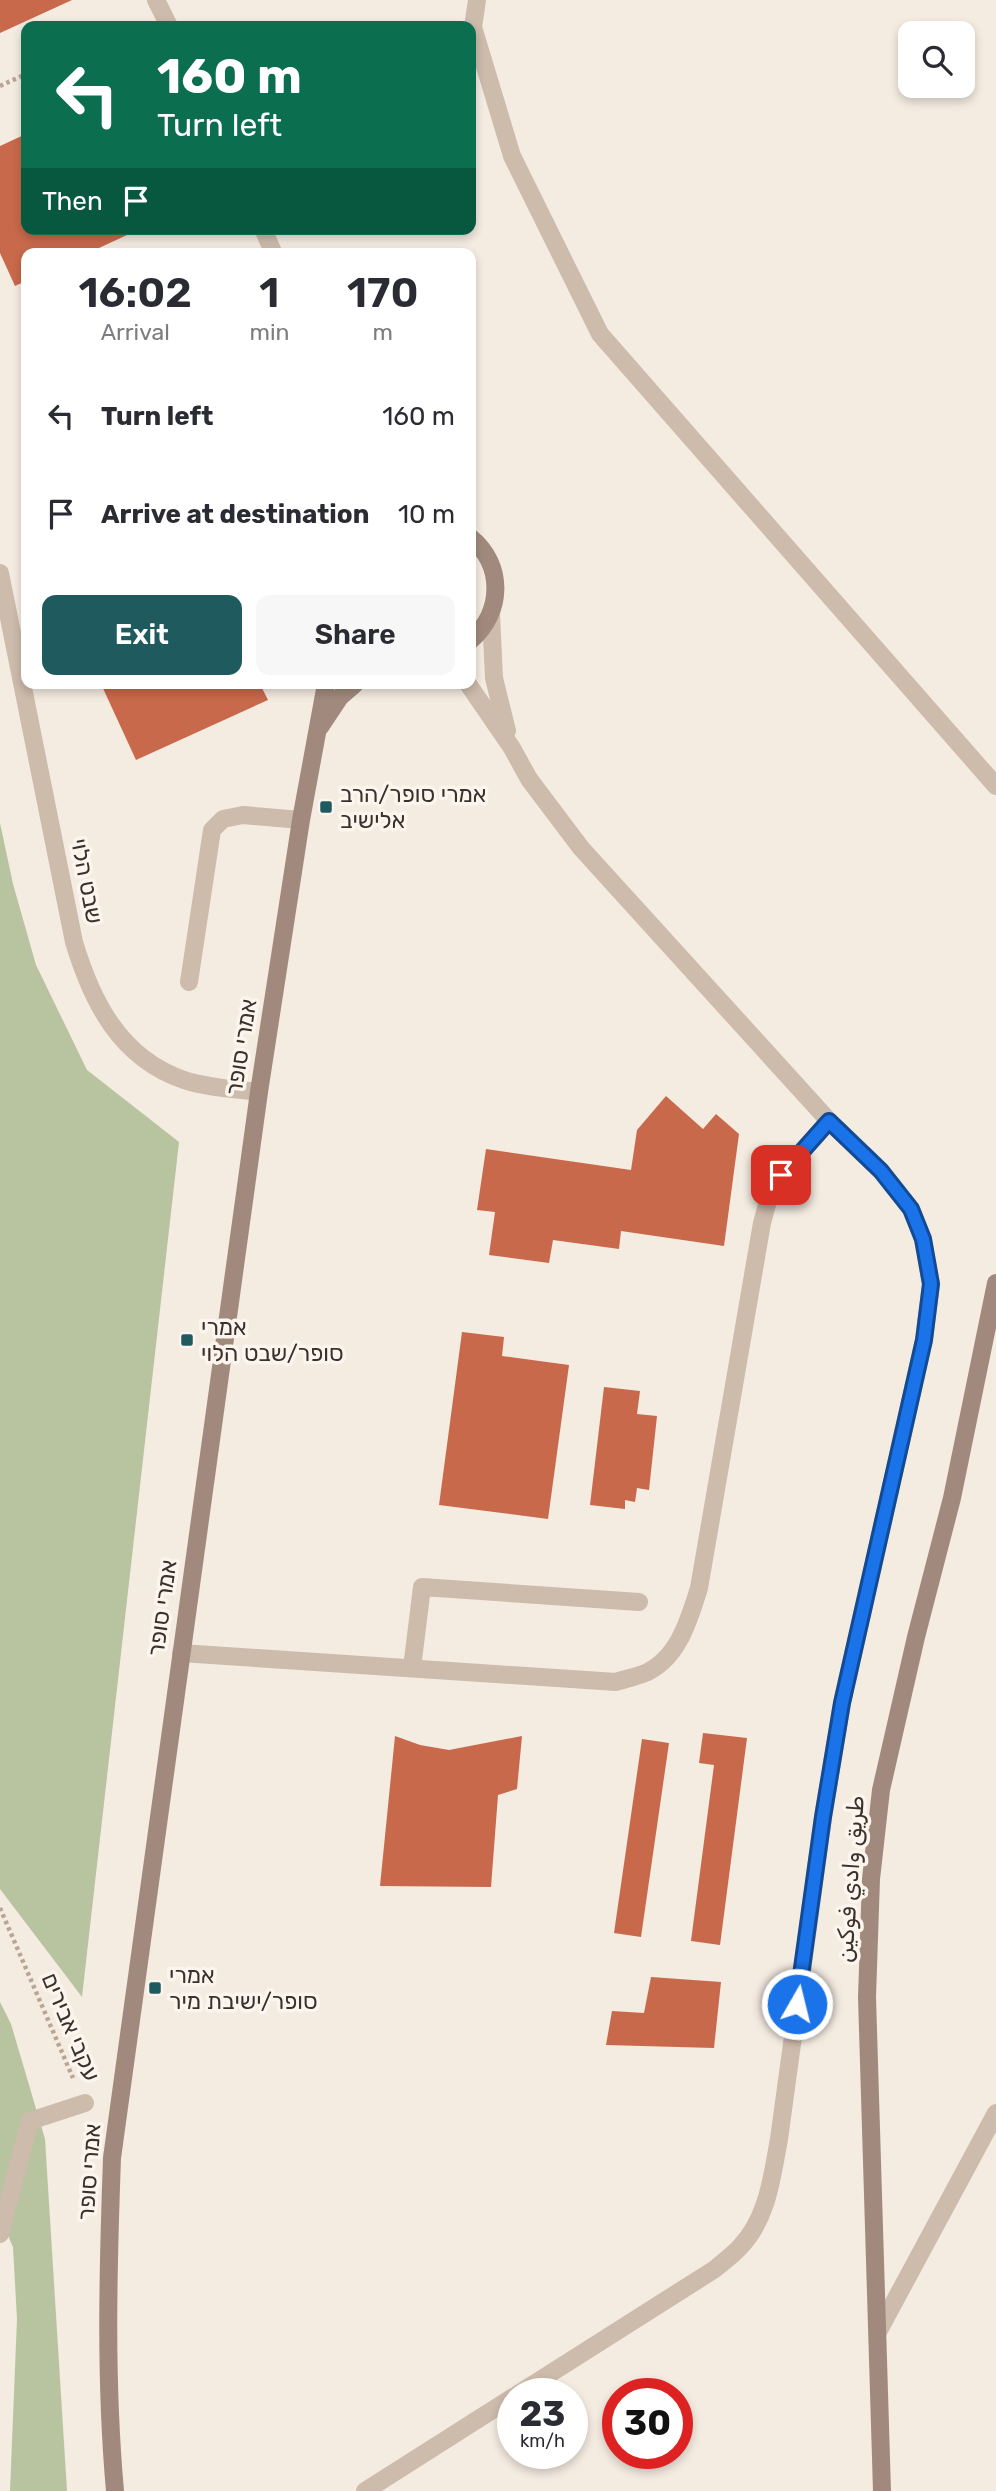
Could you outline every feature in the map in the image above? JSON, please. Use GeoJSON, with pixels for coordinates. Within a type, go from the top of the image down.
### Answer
{"type":"FeatureCollection","features":[{"type":"Feature","properties":{"kind":"street"},"geometry":{"type":"LineString","coordinates":[[156,0],[166,21]]}},
{"type":"Feature","properties":{"kind":"street"},"geometry":{"type":"LineString","coordinates":[[474,21],[477,0]]}},
{"type":"Feature","properties":{"kind":"street"},"geometry":{"type":"LineString","coordinates":[[476,37],[512,156],[600,334],[996,786]]}},
{"type":"Feature","properties":{"kind":"street"},"geometry":{"type":"LineString","coordinates":[[476,543],[487,555],[495,574],[496,595],[491,615],[476,636]]}},
{"type":"Feature","properties":{"kind":"street","name":"שבט הלוי"},"geometry":{"type":"LineString","coordinates":[[0,573],[21,678]]}},
{"type":"Feature","properties":{"kind":"street"},"geometry":{"type":"LineString","coordinates":[[491,615],[494,678],[512,748]]}},
{"type":"Feature","properties":{"kind":"street","name":"שבט הלוי"},"geometry":{"type":"LineString","coordinates":[[23,689],[74,942],[96,1003],[127,1045],[164,1072],[207,1086],[259,1092]]}},
{"type":"Feature","properties":{"kind":"street","name":"אמרי סופר"},"geometry":{"type":"LineString","coordinates":[[115,2491],[108,2421],[108,2269],[112,2158],[259,1092],[301,820],[325,689]]}},
{"type":"Feature","properties":{"kind":"street"},"geometry":{"type":"LineString","coordinates":[[316,737],[323,720],[349,689]]}},
{"type":"Feature","properties":{"kind":"street"},"geometry":{"type":"LineString","coordinates":[[471,689],[512,748],[529,779],[581,848],[829,1121],[881,1171],[911,1209],[923,1239],[931,1284],[924,1340],[842,1703],[823,1817],[779,2138],[770,2190],[760,2220],[741,2246],[715,2269],[543,2378]]}},
{"type":"Feature","properties":{"kind":"street"},"geometry":{"type":"LineString","coordinates":[[189,982],[212,830],[223,819],[243,815],[301,820]]}},
{"type":"Feature","properties":{"kind":"street"},"geometry":{"type":"LineString","coordinates":[[181,1653],[616,1682],[646,1673],[672,1652],[688,1624],[699,1588],[768,1201],[781,1175],[829,1121]]}},
{"type":"Feature","properties":{"kind":"street","name":"طريق وادي فوکين"},"geometry":{"type":"LineString","coordinates":[[882,2491],[867,1997],[872,1880],[881,1790],[916,1637],[952,1498],[996,1283]]}},
{"type":"Feature","properties":{"kind":"street"},"geometry":{"type":"LineString","coordinates":[[412,1668],[422,1587],[639,1602]]}},
{"type":"Feature","properties":{"kind":"street"},"geometry":{"type":"LineString","coordinates":[[0,2234],[30,2120],[85,2103]]}},
{"type":"Feature","properties":{"kind":"street"},"geometry":{"type":"LineString","coordinates":[[878,2332],[996,2113]]}},
{"type":"Feature","properties":{"kind":"street"},"geometry":{"type":"LineString","coordinates":[[365,2491],[497,2407]]}},
{"type":"Feature","properties":{"kind":"path"},"geometry":{"type":"LineString","coordinates":[[0,86],[21,76]]}},
{"type":"Feature","properties":{"kind":"path","name":"עקבי אבירים"},"geometry":{"type":"LineString","coordinates":[[0,1908],[85,2103]]}},
{"type":"Feature","properties":{"kind":"green space"},"geometry":{"type":"Polygon","coordinates":[[[0,823],[13,884],[36,965],[87,1070],[179,1142],[82,1997],[0,1889],[0,823]]]}},
{"type":"Feature","properties":{"kind":"green space"},"geometry":{"type":"Polygon","coordinates":[[[0,2002],[11,2024],[45,2139],[67,2491],[10,2491],[17,2319],[13,2247],[0,2217],[0,2002]]]}},
{"type":"Feature","properties":{"kind":"building"},"geometry":{"type":"Polygon","coordinates":[[[0,0],[72,0],[21,21],[0,33],[0,0]]]}},
{"type":"Feature","properties":{"kind":"building"},"geometry":{"type":"Polygon","coordinates":[[[21,136],[21,235],[127,235],[99,248],[21,248],[21,283],[15,286],[0,253],[0,146],[21,136]]]}},
{"type":"Feature","properties":{"kind":"building"},"geometry":{"type":"Polygon","coordinates":[[[103,689],[262,689],[268,700],[136,760],[103,689]]]}},
{"type":"Feature","properties":{"kind":"building"},"geometry":{"type":"Polygon","coordinates":[[[666,1096],[703,1129],[716,1114],[739,1134],[724,1246],[621,1231],[619,1249],[553,1240],[549,1263],[489,1255],[495,1212],[477,1210],[486,1149],[631,1170],[637,1130],[666,1096]]]}},
{"type":"Feature","properties":{"kind":"building"},"geometry":{"type":"Polygon","coordinates":[[[462,1332],[504,1337],[502,1356],[569,1365],[548,1519],[439,1505],[462,1332]]]}},
{"type":"Feature","properties":{"kind":"building"},"geometry":{"type":"Polygon","coordinates":[[[604,1387],[640,1391],[637,1414],[657,1416],[649,1490],[637,1488],[635,1502],[625,1500],[625,1509],[590,1505],[604,1387]]]}},
{"type":"Feature","properties":{"kind":"building"},"geometry":{"type":"Polygon","coordinates":[[[703,1733],[747,1738],[720,1945],[691,1941],[714,1765],[699,1763],[703,1733]]]}},
{"type":"Feature","properties":{"kind":"building"},"geometry":{"type":"Polygon","coordinates":[[[395,1736],[420,1745],[449,1750],[522,1736],[517,1789],[498,1795],[491,1887],[380,1886],[395,1736]]]}},
{"type":"Feature","properties":{"kind":"building"},"geometry":{"type":"Polygon","coordinates":[[[642,1739],[669,1743],[641,1937],[614,1933],[642,1739]]]}},
{"type":"Feature","properties":{"kind":"building"},"geometry":{"type":"Polygon","coordinates":[[[651,1977],[721,1982],[714,2048],[606,2045],[612,2011],[644,2013],[651,1977]]]}},
{"type":"Feature","properties":{"kind":"place","name":"אמרי סופר/הרב אלישיב"},"geometry":{"type":"Point","coordinates":[326,807]}},
{"type":"Feature","properties":{"kind":"place","name":"אמרי סופר/שבט הלוי"},"geometry":{"type":"Point","coordinates":[187,1340]}},
{"type":"Feature","properties":{"kind":"place","name":"אמרי סופר/ישיבת מיר"},"geometry":{"type":"Point","coordinates":[155,1988]}},
{"type":"Feature","properties":{"kind":"route"},"geometry":{"type":"LineString","coordinates":[[781,1175],[829,1121],[881,1171],[911,1209],[923,1239],[931,1284],[924,1340],[842,1703],[797,2004]]}}]}
